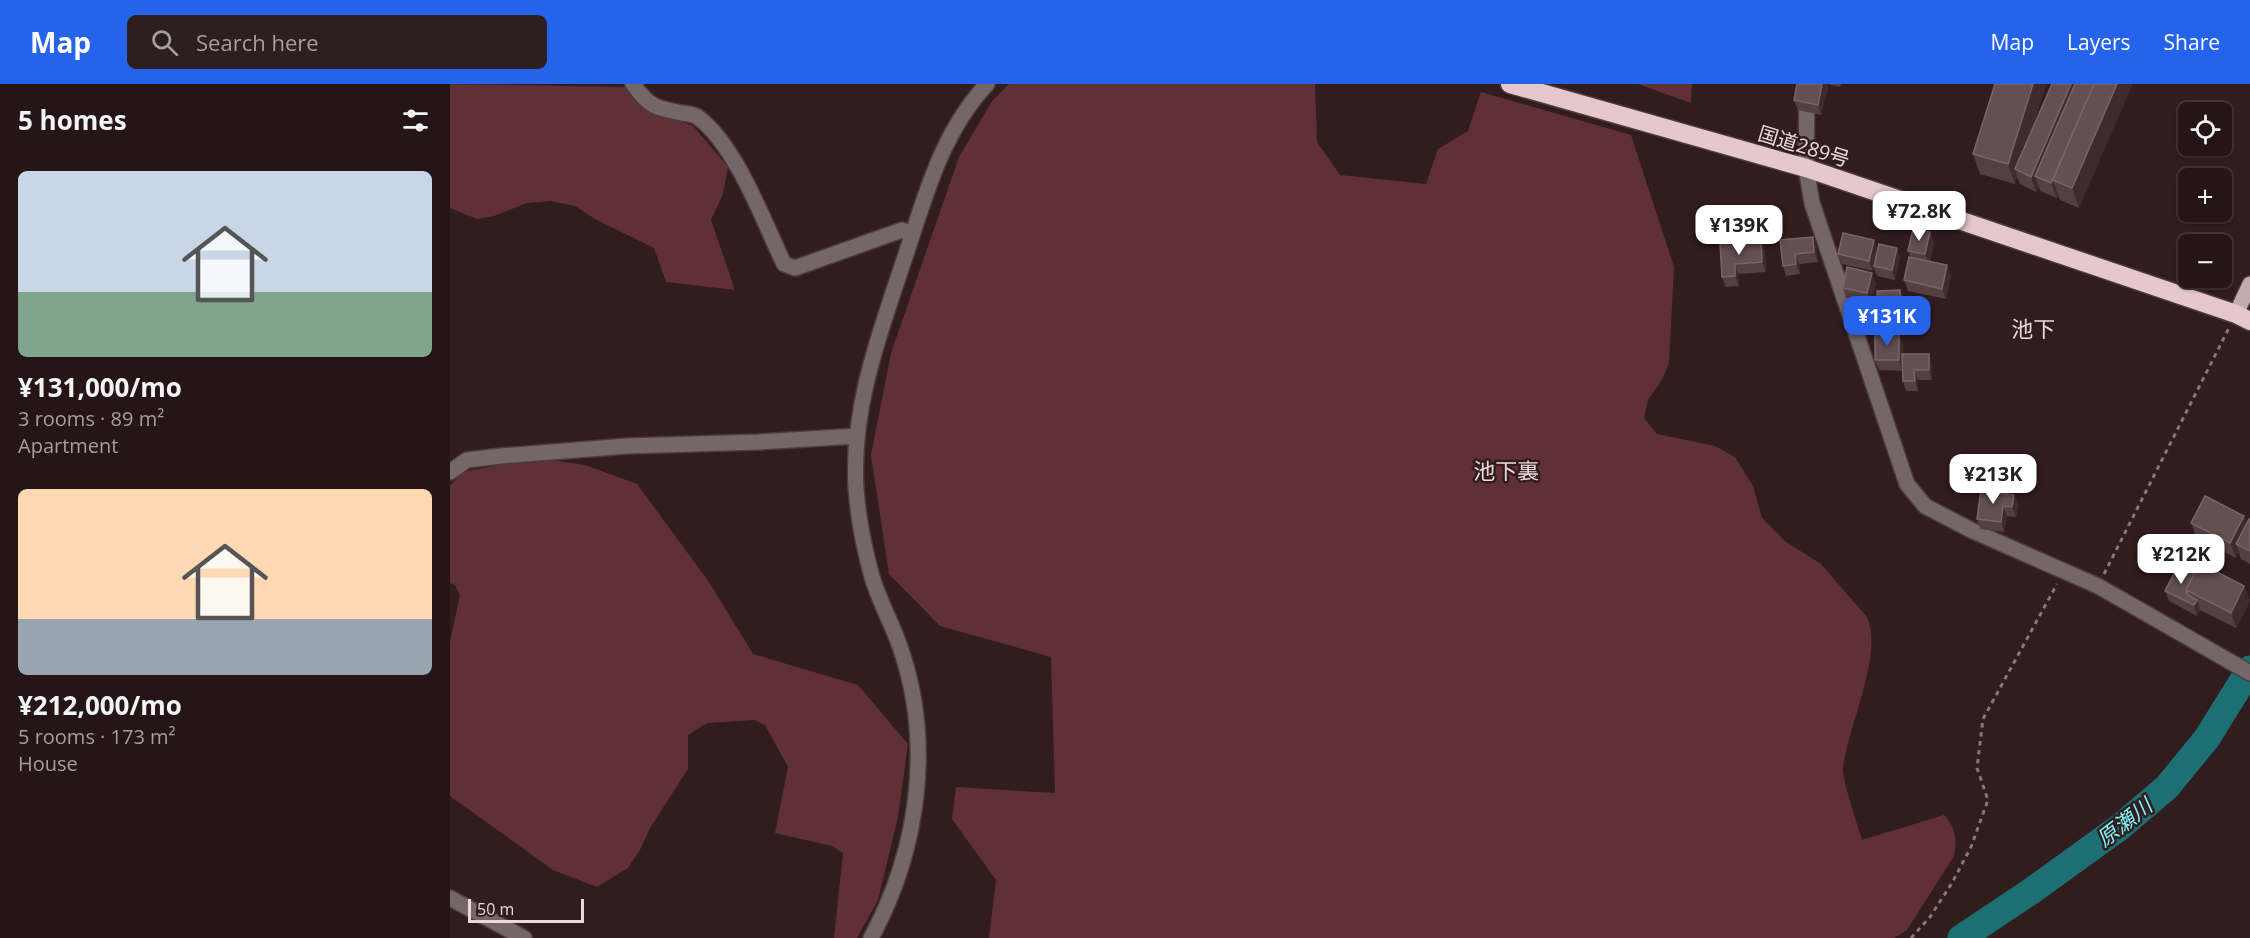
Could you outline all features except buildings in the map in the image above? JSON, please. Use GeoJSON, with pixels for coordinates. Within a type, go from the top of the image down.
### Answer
{"type":"FeatureCollection","features":[{"type":"Feature","properties":{"kind":"highway","name":"国道289号"},"geometry":{"type":"LineString","coordinates":[[1510,84],[1806,168],[2243,317]]}},
{"type":"Feature","properties":{"kind":"main road"},"geometry":{"type":"LineString","coordinates":[[2243,317],[2250,284]]}},
{"type":"Feature","properties":{"kind":"street"},"geometry":{"type":"LineString","coordinates":[[633,84],[644,100],[659,108],[698,116],[711,130],[733,157],[784,264],[795,268],[902,230],[912,235]]}},
{"type":"Feature","properties":{"kind":"street"},"geometry":{"type":"LineString","coordinates":[[871,938],[886,910],[903,866],[913,822],[918,774],[912,688],[900,645],[873,579],[862,534],[856,487],[857,436],[863,393],[936,163],[960,118],[987,84]]}},
{"type":"Feature","properties":{"kind":"street"},"geometry":{"type":"LineString","coordinates":[[1807,84],[1806,168],[1812,203],[1907,484],[1925,506],[1973,531],[2098,586],[2247,671]]}},
{"type":"Feature","properties":{"kind":"street"},"geometry":{"type":"LineString","coordinates":[[450,472],[467,460],[501,456],[627,446],[857,436]]}},
{"type":"Feature","properties":{"kind":"street"},"geometry":{"type":"LineString","coordinates":[[450,898],[524,938]]}},
{"type":"Feature","properties":{"kind":"path"},"geometry":{"type":"LineString","coordinates":[[2098,586],[2243,317]]}},
{"type":"Feature","properties":{"kind":"path"},"geometry":{"type":"LineString","coordinates":[[1911,938],[1930,917],[1971,847],[1988,800],[1977,768],[1983,719],[2064,571]]}},
{"type":"Feature","properties":{"kind":"shaded area"},"geometry":{"type":"Polygon","coordinates":[[[450,84],[626,87],[647,108],[693,126],[728,167],[723,194],[711,220],[735,290],[666,282],[654,248],[595,219],[575,206],[551,201],[527,203],[494,216],[477,219],[450,208],[450,84]]]}},
{"type":"Feature","properties":{"kind":"shaded area"},"geometry":{"type":"Polygon","coordinates":[[[1009,84],[1315,84],[1317,142],[1340,175],[1426,184],[1438,149],[1468,131],[1481,92],[1631,135],[1674,267],[1669,363],[1662,380],[1648,400],[1644,418],[1657,434],[1715,446],[1735,457],[1753,486],[1762,518],[1786,542],[1821,564],[1867,617],[1871,632],[1868,671],[1843,769],[1862,840],[1944,815],[1951,824],[1955,839],[1954,856],[1907,930],[1894,938],[989,938],[996,880],[952,819],[956,787],[1055,793],[1051,657],[940,626],[889,574],[871,455],[891,353],[959,157],[992,101],[1009,84]]]}},
{"type":"Feature","properties":{"kind":"shaded area"},"geometry":{"type":"Polygon","coordinates":[[[1638,84],[1692,84],[1691,103],[1638,84]]]}},
{"type":"Feature","properties":{"kind":"shaded area"},"geometry":{"type":"Polygon","coordinates":[[[536,458],[585,465],[637,484],[709,582],[753,654],[858,685],[908,744],[898,817],[878,900],[857,938],[834,938],[843,853],[832,846],[775,833],[788,767],[765,725],[754,720],[707,723],[688,735],[688,769],[650,828],[641,848],[628,868],[597,887],[553,870],[450,796],[450,642],[460,595],[455,585],[450,583],[450,486],[462,472],[536,458]]]}},
{"type":"Feature","properties":{"kind":"waterway","name":"原瀬川"},"geometry":{"type":"LineString","coordinates":[[1961,938],[2120,827],[2167,787],[2207,738],[2250,669]]}},
{"type":"Feature","properties":{"kind":"district","name":"池下"},"geometry":{"type":"Point","coordinates":[2033,328]}},
{"type":"Feature","properties":{"kind":"district","name":"池下裏"},"geometry":{"type":"Point","coordinates":[1506,470]}}]}
